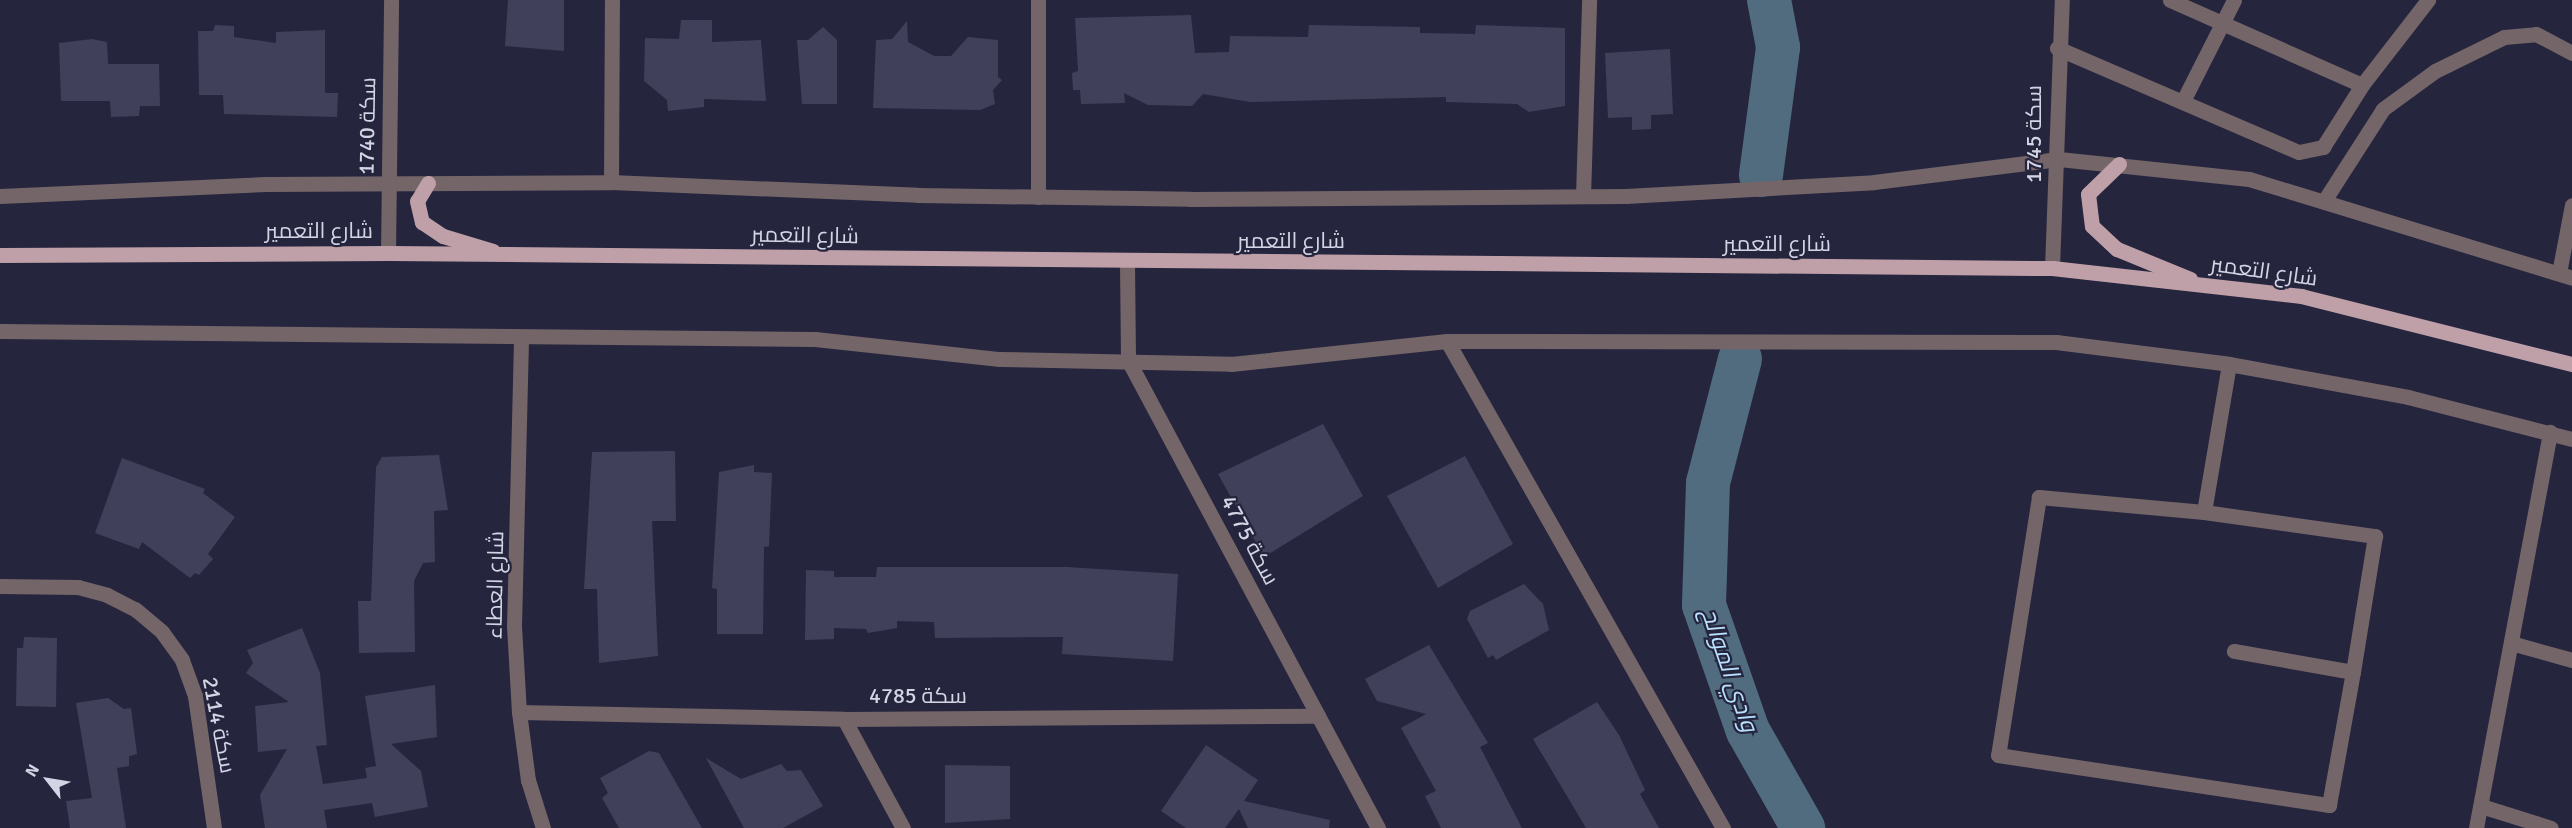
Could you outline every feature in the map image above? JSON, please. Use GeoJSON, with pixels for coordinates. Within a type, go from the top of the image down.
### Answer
{"type":"FeatureCollection","features":[{"type":"Feature","properties":{"kind":"main road"},"geometry":{"type":"LineString","coordinates":[[2119,164],[2088,194],[2092,226],[2117,249],[2203,285]]}},
{"type":"Feature","properties":{"kind":"main road"},"geometry":{"type":"LineString","coordinates":[[428,183],[417,201],[422,222],[443,236],[502,254]]}},
{"type":"Feature","properties":{"kind":"main road","name":"شارع التعمير"},"geometry":{"type":"LineString","coordinates":[[0,255],[388,253],[1127,263],[2052,268],[2301,296],[2572,364]]}},
{"type":"Feature","properties":{"kind":"street","name":"سكة 1740"},"geometry":{"type":"LineString","coordinates":[[388,253],[391,0]]}},
{"type":"Feature","properties":{"kind":"street"},"geometry":{"type":"LineString","coordinates":[[611,182],[612,0]]}},
{"type":"Feature","properties":{"kind":"street"},"geometry":{"type":"LineString","coordinates":[[1038,0],[1038,197]]}},
{"type":"Feature","properties":{"kind":"street"},"geometry":{"type":"LineString","coordinates":[[1583,196],[1589,0]]}},
{"type":"Feature","properties":{"kind":"street","name":"سكة 1745"},"geometry":{"type":"LineString","coordinates":[[2052,268],[2059,159],[2057,48],[2062,0]]}},
{"type":"Feature","properties":{"kind":"street"},"geometry":{"type":"LineString","coordinates":[[2170,0],[2362,86]]}},
{"type":"Feature","properties":{"kind":"street"},"geometry":{"type":"LineString","coordinates":[[2183,101],[2224,24],[2234,0]]}},
{"type":"Feature","properties":{"kind":"street"},"geometry":{"type":"LineString","coordinates":[[2057,48],[2299,152],[2323,147],[2362,86],[2428,0]]}},
{"type":"Feature","properties":{"kind":"street"},"geometry":{"type":"LineString","coordinates":[[2324,201],[2383,109],[2435,71],[2504,37],[2536,33],[2572,53]]}},
{"type":"Feature","properties":{"kind":"street"},"geometry":{"type":"LineString","coordinates":[[0,196],[389,183],[611,182],[1038,197],[1583,196],[1874,182],[2059,159],[2249,179],[2565,276],[2572,205]]}},
{"type":"Feature","properties":{"kind":"street","name":"سكة 4775"},"geometry":{"type":"LineString","coordinates":[[1127,263],[1128,360],[1378,828]]}},
{"type":"Feature","properties":{"kind":"street"},"geometry":{"type":"LineString","coordinates":[[0,331],[383,333],[521,340],[815,339],[1000,358],[1231,364],[1447,341],[2056,342],[2229,364],[2408,397],[2572,439]]}},
{"type":"Feature","properties":{"kind":"street","name":"شارع العطاء"},"geometry":{"type":"LineString","coordinates":[[521,340],[514,626],[519,712],[528,780],[543,828]]}},
{"type":"Feature","properties":{"kind":"street"},"geometry":{"type":"LineString","coordinates":[[1447,341],[1723,828]]}},
{"type":"Feature","properties":{"kind":"street"},"geometry":{"type":"LineString","coordinates":[[2204,512],[2229,364]]}},
{"type":"Feature","properties":{"kind":"street"},"geometry":{"type":"LineString","coordinates":[[2476,828],[2550,432]]}},
{"type":"Feature","properties":{"kind":"street"},"geometry":{"type":"LineString","coordinates":[[2039,497],[2204,512],[2375,536],[2329,805],[1998,755],[2039,497]]}},
{"type":"Feature","properties":{"kind":"street","name":"سكة 2114"},"geometry":{"type":"LineString","coordinates":[[0,586],[78,587],[107,595],[135,609],[162,632],[182,660],[195,696],[214,828]]}},
{"type":"Feature","properties":{"kind":"street"},"geometry":{"type":"LineString","coordinates":[[2511,643],[2572,660]]}},
{"type":"Feature","properties":{"kind":"street"},"geometry":{"type":"LineString","coordinates":[[2234,651],[2353,672]]}},
{"type":"Feature","properties":{"kind":"street","name":"سكة 4785"},"geometry":{"type":"LineString","coordinates":[[519,712],[844,719],[1318,716]]}},
{"type":"Feature","properties":{"kind":"street"},"geometry":{"type":"LineString","coordinates":[[844,719],[903,828]]}},
{"type":"Feature","properties":{"kind":"street"},"geometry":{"type":"LineString","coordinates":[[2481,806],[2551,828]]}},
{"type":"Feature","properties":{"kind":"building"},"geometry":{"type":"Polygon","coordinates":[[[508,0],[564,0],[564,51],[505,46],[508,0]]]}},
{"type":"Feature","properties":{"kind":"building"},"geometry":{"type":"Polygon","coordinates":[[[1191,15],[1195,53],[1229,52],[1230,36],[1308,37],[1309,25],[1420,27],[1420,33],[1475,34],[1476,25],[1565,28],[1565,106],[1529,112],[1517,104],[1446,102],[1446,97],[1250,102],[1203,94],[1192,106],[1148,105],[1124,93],[1125,103],[1081,104],[1080,90],[1073,90],[1072,73],[1078,71],[1075,18],[1191,15]]]}},
{"type":"Feature","properties":{"kind":"building"},"geometry":{"type":"Polygon","coordinates":[[[681,20],[712,20],[712,42],[761,40],[766,101],[704,99],[704,107],[668,111],[667,100],[644,81],[645,38],[679,39],[681,20]]]}},
{"type":"Feature","properties":{"kind":"building"},"geometry":{"type":"Polygon","coordinates":[[[907,21],[908,42],[934,56],[951,56],[968,37],[998,40],[998,77],[1002,80],[993,90],[995,104],[980,110],[873,108],[876,40],[892,39],[907,21]]]}},
{"type":"Feature","properties":{"kind":"building"},"geometry":{"type":"Polygon","coordinates":[[[215,25],[234,26],[234,37],[276,43],[276,32],[325,30],[325,93],[338,93],[337,117],[224,114],[223,95],[199,95],[198,31],[213,31],[215,25]]]}},
{"type":"Feature","properties":{"kind":"building"},"geometry":{"type":"Polygon","coordinates":[[[823,27],[837,40],[837,104],[802,104],[797,40],[808,40],[823,27]]]}},
{"type":"Feature","properties":{"kind":"building"},"geometry":{"type":"Polygon","coordinates":[[[92,39],[107,42],[108,64],[159,64],[160,106],[140,106],[139,116],[111,117],[110,101],[61,101],[59,43],[92,39]]]}},
{"type":"Feature","properties":{"kind":"building"},"geometry":{"type":"Polygon","coordinates":[[[1670,49],[1673,114],[1651,115],[1651,129],[1632,130],[1632,117],[1608,118],[1605,53],[1670,49]]]}},
{"type":"Feature","properties":{"kind":"building"},"geometry":{"type":"Polygon","coordinates":[[[1323,424],[1363,496],[1264,557],[1218,474],[1323,424]]]}},
{"type":"Feature","properties":{"kind":"building"},"geometry":{"type":"Polygon","coordinates":[[[675,451],[676,521],[652,521],[658,656],[599,663],[597,589],[584,589],[592,452],[675,451]]]}},
{"type":"Feature","properties":{"kind":"building"},"geometry":{"type":"Polygon","coordinates":[[[439,455],[448,510],[434,511],[435,562],[423,563],[414,581],[415,652],[359,653],[358,601],[371,601],[376,467],[382,457],[439,455]]]}},
{"type":"Feature","properties":{"kind":"building"},"geometry":{"type":"Polygon","coordinates":[[[1465,456],[1513,544],[1438,588],[1387,496],[1465,456]]]}},
{"type":"Feature","properties":{"kind":"building"},"geometry":{"type":"Polygon","coordinates":[[[122,458],[205,489],[203,493],[235,517],[208,554],[213,559],[199,575],[195,573],[190,578],[142,542],[139,549],[95,533],[122,458]]]}},
{"type":"Feature","properties":{"kind":"building"},"geometry":{"type":"Polygon","coordinates":[[[754,465],[754,472],[772,473],[769,546],[764,547],[763,634],[717,634],[717,589],[712,588],[719,472],[754,465]]]}},
{"type":"Feature","properties":{"kind":"building"},"geometry":{"type":"Polygon","coordinates":[[[877,567],[1067,567],[1178,574],[1173,661],[1062,654],[1063,637],[935,638],[934,622],[897,621],[897,628],[868,633],[866,629],[834,628],[834,639],[805,640],[806,570],[834,571],[834,577],[876,577],[877,567]]]}},
{"type":"Feature","properties":{"kind":"building"},"geometry":{"type":"Polygon","coordinates":[[[1524,584],[1543,604],[1549,630],[1496,660],[1493,655],[1488,658],[1467,619],[1470,611],[1524,584]]]}},
{"type":"Feature","properties":{"kind":"building"},"geometry":{"type":"Polygon","coordinates":[[[302,628],[320,673],[327,745],[316,746],[323,784],[367,778],[365,768],[376,766],[365,696],[435,685],[437,737],[391,744],[421,771],[428,807],[375,817],[372,803],[324,810],[327,828],[265,828],[260,795],[287,749],[258,752],[255,706],[289,702],[246,673],[253,663],[247,650],[302,628]]]}},
{"type":"Feature","properties":{"kind":"building"},"geometry":{"type":"Polygon","coordinates":[[[24,637],[57,638],[56,707],[16,706],[17,648],[23,648],[24,637]]]}},
{"type":"Feature","properties":{"kind":"building"},"geometry":{"type":"Polygon","coordinates":[[[1429,645],[1488,743],[1480,747],[1522,828],[1441,828],[1425,796],[1436,791],[1401,728],[1426,714],[1377,701],[1365,679],[1429,645]]]}},
{"type":"Feature","properties":{"kind":"building"},"geometry":{"type":"Polygon","coordinates":[[[108,698],[124,709],[131,708],[137,754],[129,756],[129,766],[117,768],[126,828],[70,828],[66,801],[92,798],[76,703],[108,698]]]}},
{"type":"Feature","properties":{"kind":"building"},"geometry":{"type":"Polygon","coordinates":[[[1597,702],[1619,735],[1645,790],[1640,794],[1659,828],[1586,828],[1533,739],[1597,702]]]}},
{"type":"Feature","properties":{"kind":"building"},"geometry":{"type":"Polygon","coordinates":[[[1206,745],[1258,780],[1244,801],[1330,820],[1329,828],[1248,828],[1239,809],[1225,828],[1186,828],[1161,811],[1206,745]]]}},
{"type":"Feature","properties":{"kind":"building"},"geometry":{"type":"Polygon","coordinates":[[[649,751],[659,753],[702,828],[619,828],[602,798],[608,793],[600,778],[649,751]]]}},
{"type":"Feature","properties":{"kind":"building"},"geometry":{"type":"Polygon","coordinates":[[[706,758],[741,779],[781,764],[787,771],[801,770],[823,806],[783,828],[744,828],[706,758]]]}},
{"type":"Feature","properties":{"kind":"building"},"geometry":{"type":"Polygon","coordinates":[[[945,765],[1010,766],[1010,819],[945,823],[945,765]]]}},
{"type":"Feature","properties":{"kind":"waterway","name":"وادي الموالح"},"geometry":{"type":"LineString","coordinates":[[1761,175],[1778,47],[1769,0]]}},
{"type":"Feature","properties":{"kind":"waterway","name":"وادي الموالح"},"geometry":{"type":"LineString","coordinates":[[1740,359],[1708,483],[1704,605],[1748,731],[1803,828]]}}]}
